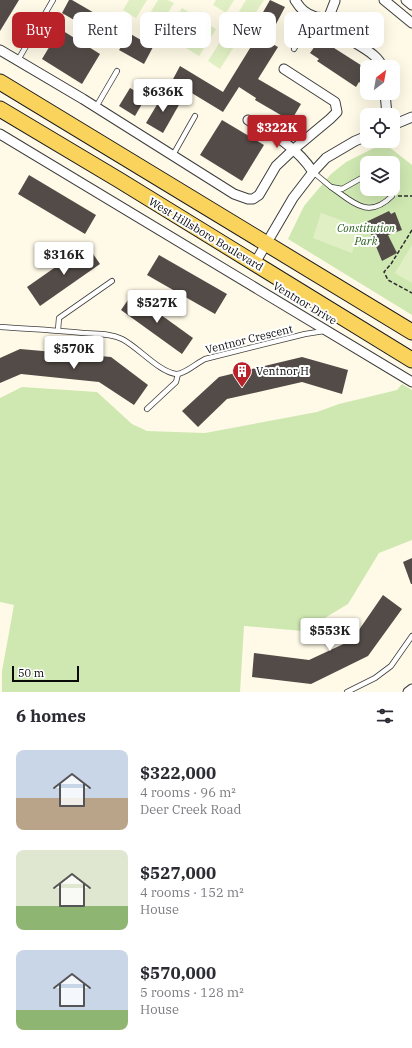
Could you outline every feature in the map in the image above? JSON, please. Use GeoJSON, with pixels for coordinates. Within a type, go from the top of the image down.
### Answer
{"type":"FeatureCollection","features":[{"type":"Feature","properties":{"kind":"main road"},"geometry":{"type":"LineString","coordinates":[[1,83],[412,332]]}},
{"type":"Feature","properties":{"kind":"main road","name":"West Hillsboro Boulevard"},"geometry":{"type":"LineString","coordinates":[[0,109],[412,360]]}},
{"type":"Feature","properties":{"kind":"street"},"geometry":{"type":"LineString","coordinates":[[295,0],[304,12]]}},
{"type":"Feature","properties":{"kind":"street"},"geometry":{"type":"LineString","coordinates":[[331,12],[335,0]]}},
{"type":"Feature","properties":{"kind":"street"},"geometry":{"type":"LineString","coordinates":[[384,0],[412,23]]}},
{"type":"Feature","properties":{"kind":"street"},"geometry":{"type":"LineString","coordinates":[[406,0],[412,5]]}},
{"type":"Feature","properties":{"kind":"street"},"geometry":{"type":"LineString","coordinates":[[363,48],[379,60]]}},
{"type":"Feature","properties":{"kind":"street"},"geometry":{"type":"LineString","coordinates":[[0,50],[96,107],[234,194],[248,199],[254,199],[276,166],[337,112],[336,102],[284,69]]}},
{"type":"Feature","properties":{"kind":"street"},"geometry":{"type":"LineString","coordinates":[[400,122],[412,117]]}},
{"type":"Feature","properties":{"kind":"street"},"geometry":{"type":"LineString","coordinates":[[248,120],[276,136],[294,149],[305,160],[313,172]]}},
{"type":"Feature","properties":{"kind":"street","name":"Ventnor Drive"},"geometry":{"type":"LineString","coordinates":[[0,134],[412,382]]}},
{"type":"Feature","properties":{"kind":"street"},"geometry":{"type":"LineString","coordinates":[[255,263],[293,198],[313,172],[326,158],[360,139]]}},
{"type":"Feature","properties":{"kind":"street"},"geometry":{"type":"LineString","coordinates":[[408,692],[412,689]]}},
{"type":"Feature","properties":{"kind":"lane"},"geometry":{"type":"LineString","coordinates":[[18,60],[53,0]]}},
{"type":"Feature","properties":{"kind":"lane"},"geometry":{"type":"LineString","coordinates":[[96,107],[117,71]]}},
{"type":"Feature","properties":{"kind":"lane"},"geometry":{"type":"LineString","coordinates":[[173,155],[195,116]]}},
{"type":"Feature","properties":{"kind":"lane"},"geometry":{"type":"LineString","coordinates":[[313,172],[355,204],[370,209],[383,205],[392,196]]}},
{"type":"Feature","properties":{"kind":"lane"},"geometry":{"type":"LineString","coordinates":[[331,187],[342,189],[360,179]]}},
{"type":"Feature","properties":{"kind":"lane"},"geometry":{"type":"LineString","coordinates":[[58,330],[59,318],[112,281]]}},
{"type":"Feature","properties":{"kind":"lane"},"geometry":{"type":"LineString","coordinates":[[0,327],[58,330],[106,335],[122,339],[161,368],[178,374],[176,382],[147,409]]}},
{"type":"Feature","properties":{"kind":"lane","name":"Ventnor Crescent"},"geometry":{"type":"LineString","coordinates":[[178,374],[186,371],[195,363],[205,359],[326,330]]}},
{"type":"Feature","properties":{"kind":"lane"},"geometry":{"type":"LineString","coordinates":[[348,692],[375,678],[391,666],[412,636]]}},
{"type":"Feature","properties":{"kind":"path"},"geometry":{"type":"LineString","coordinates":[[400,196],[412,196]]}},
{"type":"Feature","properties":{"kind":"path"},"geometry":{"type":"LineString","coordinates":[[412,230],[391,264],[384,272],[388,280],[412,293]]}},
{"type":"Feature","properties":{"kind":"green space"},"geometry":{"type":"Polygon","coordinates":[[[129,0],[147,0],[136,18],[132,16],[132,12],[126,12],[123,10],[129,0]]]}},
{"type":"Feature","properties":{"kind":"green space"},"geometry":{"type":"Polygon","coordinates":[[[158,0],[168,0],[174,3],[169,12],[151,12],[158,0]]]}},
{"type":"Feature","properties":{"kind":"green space"},"geometry":{"type":"Polygon","coordinates":[[[216,0],[234,0],[227,12],[213,5],[216,0]]]}},
{"type":"Feature","properties":{"kind":"green space"},"geometry":{"type":"Polygon","coordinates":[[[246,0],[264,0],[256,12],[239,12],[246,0]]]}},
{"type":"Feature","properties":{"kind":"green space"},"geometry":{"type":"Polygon","coordinates":[[[182,8],[188,12],[179,12],[182,8]]]}},
{"type":"Feature","properties":{"kind":"green space"},"geometry":{"type":"Polygon","coordinates":[[[211,26],[216,29],[211,37],[211,26]]]}},
{"type":"Feature","properties":{"kind":"green space"},"geometry":{"type":"Polygon","coordinates":[[[219,44],[219,48],[233,48],[220,69],[208,61],[219,44]]]}},
{"type":"Feature","properties":{"kind":"green space"},"geometry":{"type":"Polygon","coordinates":[[[186,48],[204,48],[199,56],[186,48]]]}},
{"type":"Feature","properties":{"kind":"green space","name":"Constitution Park"},"geometry":{"type":"Polygon","coordinates":[[[374,148],[390,148],[412,165],[412,315],[288,239],[304,206],[331,174],[346,162],[374,148]]]}},
{"type":"Feature","properties":{"kind":"green space"},"geometry":{"type":"Polygon","coordinates":[[[321,213],[360,227],[352,253],[313,238],[321,213]]]}},
{"type":"Feature","properties":{"kind":"green space"},"geometry":{"type":"Polygon","coordinates":[[[412,245],[412,283],[395,273],[412,245]]]}},
{"type":"Feature","properties":{"kind":"green space"},"geometry":{"type":"Polygon","coordinates":[[[402,384],[412,390],[412,540],[379,553],[348,604],[303,631],[244,626],[240,692],[2,692],[2,671],[14,605],[0,602],[0,398],[22,387],[97,392],[132,424],[147,431],[205,433],[317,412],[339,404],[397,390],[402,384]]]}},
{"type":"Feature","properties":{"kind":"building"},"geometry":{"type":"Polygon","coordinates":[[[0,0],[19,0],[0,31],[0,0]]]}},
{"type":"Feature","properties":{"kind":"building"},"geometry":{"type":"Polygon","coordinates":[[[69,0],[72,0],[93,12],[73,12],[73,19],[65,15],[65,12],[63,12],[69,0]]]}},
{"type":"Feature","properties":{"kind":"building"},"geometry":{"type":"Polygon","coordinates":[[[270,0],[285,7],[276,24],[276,12],[263,12],[270,0]]]}},
{"type":"Feature","properties":{"kind":"building"},"geometry":{"type":"Polygon","coordinates":[[[65,32],[73,37],[73,48],[90,48],[100,54],[82,84],[42,59],[49,48],[65,48],[65,32]]]}},
{"type":"Feature","properties":{"kind":"building"},"geometry":{"type":"Polygon","coordinates":[[[132,35],[140,39],[140,48],[152,48],[144,64],[119,50],[120,48],[132,48],[132,35]]]}},
{"type":"Feature","properties":{"kind":"building"},"geometry":{"type":"Polygon","coordinates":[[[276,46],[278,47],[258,79],[301,104],[291,121],[255,100],[256,98],[239,87],[223,112],[172,81],[180,66],[223,92],[250,48],[276,48],[276,46]]]}},
{"type":"Feature","properties":{"kind":"building"},"geometry":{"type":"Polygon","coordinates":[[[314,48],[334,48],[360,65],[360,83],[356,87],[317,61],[319,59],[310,53],[314,48]]]}},
{"type":"Feature","properties":{"kind":"building"},"geometry":{"type":"Polygon","coordinates":[[[130,88],[146,97],[135,116],[119,106],[130,88]]]}},
{"type":"Feature","properties":{"kind":"building"},"geometry":{"type":"Polygon","coordinates":[[[164,93],[180,103],[163,133],[146,123],[164,93]]]}},
{"type":"Feature","properties":{"kind":"building"},"geometry":{"type":"Polygon","coordinates":[[[222,120],[264,145],[242,181],[200,155],[222,120]]]}},
{"type":"Feature","properties":{"kind":"building"},"geometry":{"type":"Polygon","coordinates":[[[29,175],[96,215],[85,234],[18,194],[29,175]]]}},
{"type":"Feature","properties":{"kind":"building"},"geometry":{"type":"Polygon","coordinates":[[[389,211],[391,214],[395,212],[402,230],[388,235],[397,253],[382,261],[366,222],[389,211]]]}},
{"type":"Feature","properties":{"kind":"building"},"geometry":{"type":"Polygon","coordinates":[[[87,245],[100,264],[40,306],[27,287],[87,245]]]}},
{"type":"Feature","properties":{"kind":"building"},"geometry":{"type":"Polygon","coordinates":[[[159,255],[227,294],[215,314],[147,275],[159,255]]]}},
{"type":"Feature","properties":{"kind":"building"},"geometry":{"type":"Polygon","coordinates":[[[132,294],[193,338],[182,354],[121,310],[132,294]]]}},
{"type":"Feature","properties":{"kind":"building"},"geometry":{"type":"Polygon","coordinates":[[[20,349],[111,357],[148,385],[134,405],[99,382],[21,374],[0,383],[0,358],[20,349]]]}},
{"type":"Feature","properties":{"kind":"building","name":"Ventnor H"},"geometry":{"type":"Polygon","coordinates":[[[302,357],[348,370],[342,394],[302,382],[227,399],[198,427],[182,411],[219,377],[302,357]]]}},
{"type":"Feature","properties":{"kind":"building"},"geometry":{"type":"Polygon","coordinates":[[[412,558],[412,584],[411,584],[403,562],[412,558]]]}},
{"type":"Feature","properties":{"kind":"building"},"geometry":{"type":"Polygon","coordinates":[[[383,595],[402,609],[368,656],[311,684],[252,677],[254,653],[309,660],[352,640],[383,595]]]}},
{"type":"Feature","properties":{"kind":"place","name":"Ventnor H"},"geometry":{"type":"Point","coordinates":[242,388]}}]}
